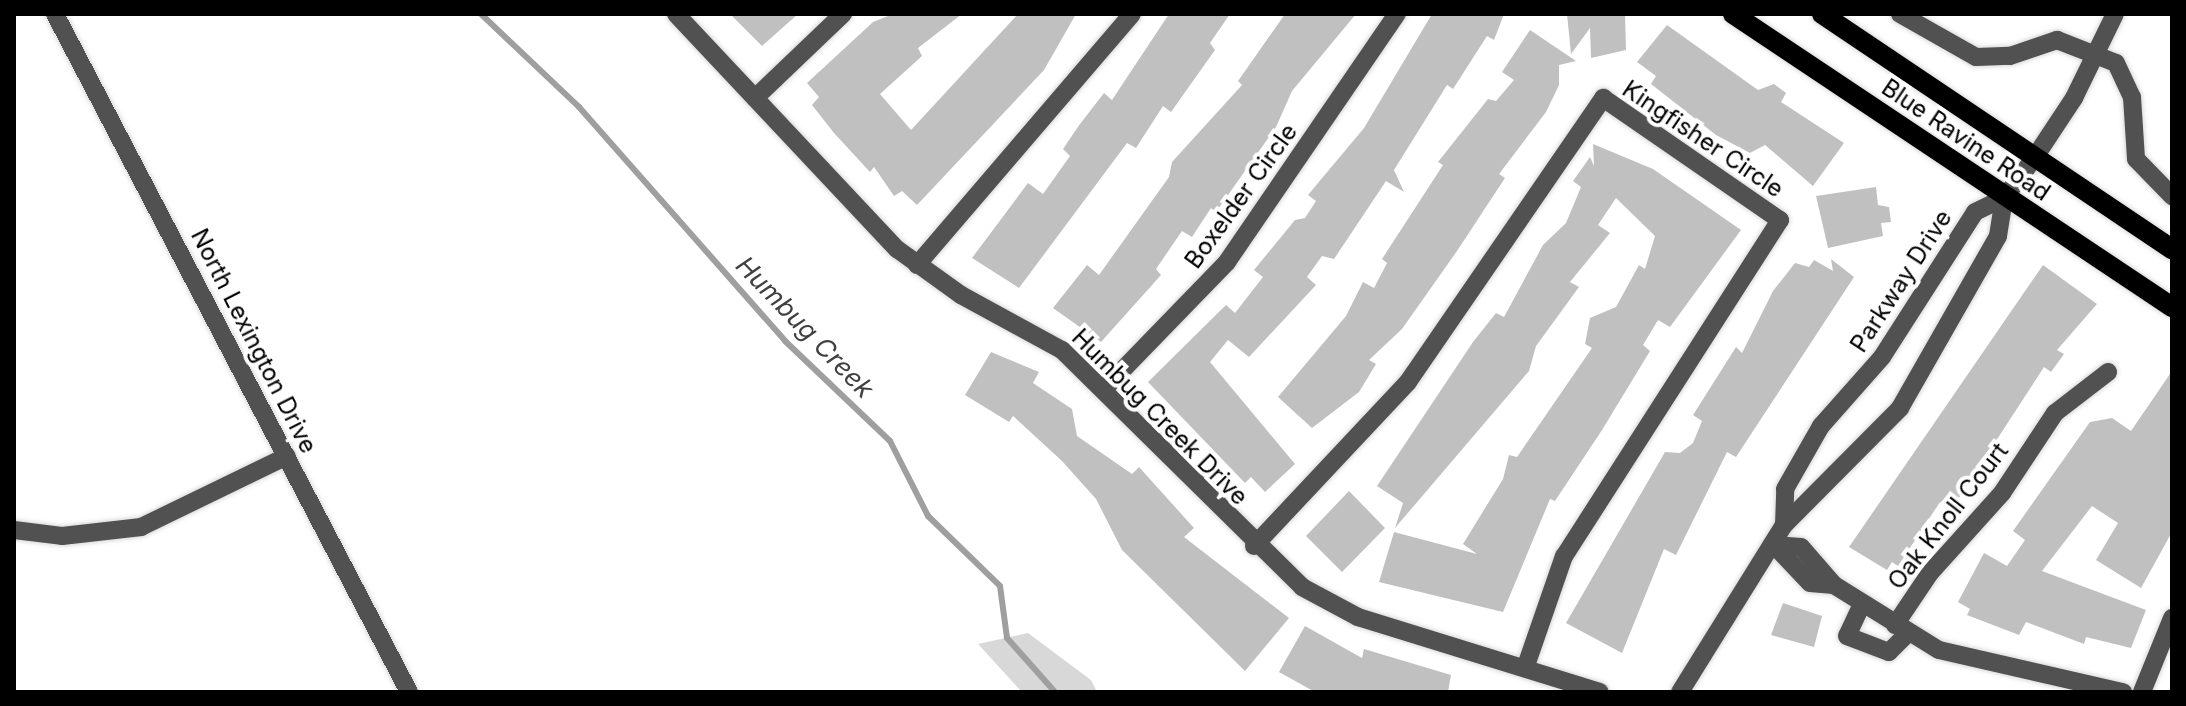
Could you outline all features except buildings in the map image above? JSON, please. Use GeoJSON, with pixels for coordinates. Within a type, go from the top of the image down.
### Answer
{"type":"FeatureCollection","features":[{"type":"Feature","properties":{"kind":"main road","name":"Blue Ravine Road"},"geometry":{"type":"LineString","coordinates":[[1733,14],[2004,198],[2172,307]]}},
{"type":"Feature","properties":{"kind":"main road","name":"Blue Ravine Road"},"geometry":{"type":"LineString","coordinates":[[1822,14],[2172,249]]}},
{"type":"Feature","properties":{"kind":"street","name":"North Lexington Drive"},"geometry":{"type":"LineString","coordinates":[[55,14],[409,692]]}},
{"type":"Feature","properties":{"kind":"street","name":"Humbug Creek Drive"},"geometry":{"type":"LineString","coordinates":[[676,14],[917,265],[1036,332],[1104,389],[1254,546],[1302,587],[1358,617],[1526,666],[1600,692]]}},
{"type":"Feature","properties":{"kind":"street"},"geometry":{"type":"LineString","coordinates":[[755,98],[843,14]]}},
{"type":"Feature","properties":{"kind":"street"},"geometry":{"type":"LineString","coordinates":[[917,265],[1132,14]]}},
{"type":"Feature","properties":{"kind":"street","name":"Boxelder Circle"},"geometry":{"type":"LineString","coordinates":[[1104,389],[1227,262],[1397,14]]}},
{"type":"Feature","properties":{"kind":"street"},"geometry":{"type":"LineString","coordinates":[[1900,14],[1976,57],[2010,56],[2057,40],[2098,53],[2129,83],[2136,159],[2172,196]]}},
{"type":"Feature","properties":{"kind":"street","name":"Parkway Drive"},"geometry":{"type":"LineString","coordinates":[[1784,525],[1785,489],[1821,426],[1882,357],[1975,212],[2004,198],[2035,157],[2098,53],[2115,14]]}},
{"type":"Feature","properties":{"kind":"street","name":"Kingfisher Circle"},"geometry":{"type":"LineString","coordinates":[[1254,546],[1408,382],[1603,98],[1780,220],[1564,556],[1526,666]]}},
{"type":"Feature","properties":{"kind":"street","name":"Parkway Drive"},"geometry":{"type":"LineString","coordinates":[[1680,692],[1784,525],[1900,408],[1998,236],[2004,198]]}},
{"type":"Feature","properties":{"kind":"street","name":"Oak Knoll Court"},"geometry":{"type":"LineString","coordinates":[[1902,629],[1930,573],[2002,493],[2055,413],[2108,372]]}},
{"type":"Feature","properties":{"kind":"street"},"geometry":{"type":"LineString","coordinates":[[14,530],[62,536],[141,527],[287,456]]}},
{"type":"Feature","properties":{"kind":"street"},"geometry":{"type":"LineString","coordinates":[[1774,545],[1810,583],[1834,585],[1902,629],[1965,659],[2123,692]]}},
{"type":"Feature","properties":{"kind":"street"},"geometry":{"type":"LineString","coordinates":[[1862,604],[1847,636],[1889,652],[1902,629]]}},
{"type":"Feature","properties":{"kind":"street"},"geometry":{"type":"LineString","coordinates":[[2142,692],[2172,618]]}},
{"type":"Feature","properties":{"kind":"shaded area"},"geometry":{"type":"Polygon","coordinates":[[[1028,633],[1091,680],[1097,692],[1022,692],[978,644],[1028,633]]]}},
{"type":"Feature","properties":{"kind":"waterway","name":"Humbug Creek"},"geometry":{"type":"LineString","coordinates":[[481,14],[579,107],[785,341],[890,441],[928,516],[1000,586],[1007,638],[1055,692]]}}]}
